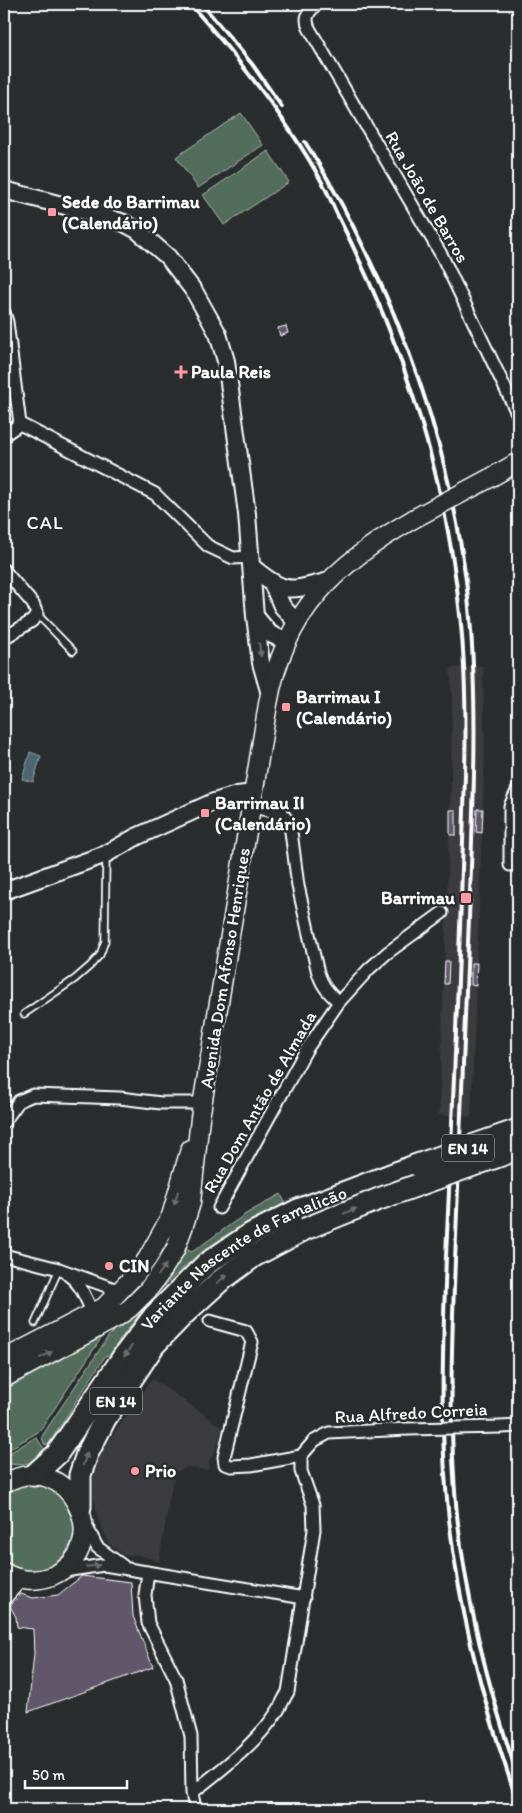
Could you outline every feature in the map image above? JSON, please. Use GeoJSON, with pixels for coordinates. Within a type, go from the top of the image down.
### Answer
{"type":"FeatureCollection","features":[{"type":"Feature","properties":{"kind":"highway","name":"Variante Nascente de Famalicão"},"geometry":{"type":"LineString","coordinates":[[82,1513],[80,1476],[87,1454],[105,1419],[154,1345],[220,1281],[302,1219],[377,1180],[518,1130]]}},
{"type":"Feature","properties":{"kind":"highway","name":"Variante Nascente de Famalicão"},"geometry":{"type":"LineString","coordinates":[[15,1477],[57,1454],[126,1353],[154,1316],[206,1264],[249,1235],[379,1199],[518,1149]]}},
{"type":"Feature","properties":{"kind":"main road"},"geometry":{"type":"LineString","coordinates":[[4,190],[100,215],[130,227],[168,257],[194,291],[218,334],[226,361],[247,514],[255,616],[262,669],[270,694]]}},
{"type":"Feature","properties":{"kind":"main road","name":"Avenida Dom Afonso Henriques"},"geometry":{"type":"LineString","coordinates":[[4,1359],[105,1313],[147,1291],[175,1250],[191,1203],[202,1110],[270,694],[277,664],[296,622],[306,606],[356,556],[415,518],[518,462]]}},
{"type":"Feature","properties":{"kind":"main road"},"geometry":{"type":"LineString","coordinates":[[251,562],[272,583],[285,589],[300,588],[330,581]]}},
{"type":"Feature","properties":{"kind":"main road"},"geometry":{"type":"LineString","coordinates":[[272,583],[282,606],[296,622]]}},
{"type":"Feature","properties":{"kind":"main road"},"geometry":{"type":"LineString","coordinates":[[255,616],[270,634],[286,641]]}},
{"type":"Feature","properties":{"kind":"main road"},"geometry":{"type":"LineString","coordinates":[[4,891],[106,854],[136,837],[202,806],[237,795],[253,800]]}},
{"type":"Feature","properties":{"kind":"main road","name":"Avenida Dom Afonso Henriques"},"geometry":{"type":"LineString","coordinates":[[4,1378],[105,1313],[120,1291],[136,1274],[147,1259],[170,1216],[202,1110]]}},
{"type":"Feature","properties":{"kind":"main road","name":"EN 14"},"geometry":{"type":"LineString","coordinates":[[15,1477],[46,1477],[56,1482],[70,1492],[82,1513],[84,1536],[79,1550],[70,1563],[58,1573]]}},
{"type":"Feature","properties":{"kind":"main road"},"geometry":{"type":"LineString","coordinates":[[4,1595],[11,1575],[39,1579],[58,1573]]}},
{"type":"Feature","properties":{"kind":"street","name":"Rua João de Barros"},"geometry":{"type":"LineString","coordinates":[[318,4],[307,16],[309,28],[439,250],[518,415]]}},
{"type":"Feature","properties":{"kind":"street"},"geometry":{"type":"LineString","coordinates":[[4,312],[7,322],[20,424]]}},
{"type":"Feature","properties":{"kind":"street"},"geometry":{"type":"LineString","coordinates":[[20,424],[155,494],[208,546],[233,558],[251,562]]}},
{"type":"Feature","properties":{"kind":"street"},"geometry":{"type":"LineString","coordinates":[[4,435],[20,424]]}},
{"type":"Feature","properties":{"kind":"street"},"geometry":{"type":"LineString","coordinates":[[4,570],[34,604],[37,614],[32,621],[4,638]]}},
{"type":"Feature","properties":{"kind":"street"},"geometry":{"type":"LineString","coordinates":[[514,862],[510,806],[518,789]]}},
{"type":"Feature","properties":{"kind":"street"},"geometry":{"type":"LineString","coordinates":[[253,800],[282,813],[290,824],[298,886],[317,969],[321,981],[328,992],[339,1002]]}},
{"type":"Feature","properties":{"kind":"street","name":"Rua Dom Antão de Almada"},"geometry":{"type":"LineString","coordinates":[[219,1208],[306,1050],[339,1002],[369,969],[386,954],[442,913]]}},
{"type":"Feature","properties":{"kind":"street"},"geometry":{"type":"LineString","coordinates":[[4,1122],[19,1102],[33,1095],[120,1098],[202,1110]]}},
{"type":"Feature","properties":{"kind":"street"},"geometry":{"type":"LineString","coordinates":[[4,1255],[59,1269],[120,1291]]}},
{"type":"Feature","properties":{"kind":"street"},"geometry":{"type":"LineString","coordinates":[[59,1269],[75,1279],[105,1313]]}},
{"type":"Feature","properties":{"kind":"street"},"geometry":{"type":"LineString","coordinates":[[192,1793],[221,1771],[260,1734],[278,1712],[288,1692],[314,1530],[312,1505],[301,1471],[301,1456],[251,1466],[231,1466],[225,1464],[224,1457],[252,1342],[246,1331],[210,1321]]}},
{"type":"Feature","properties":{"kind":"street","name":"Rua Alfredo Correia"},"geometry":{"type":"LineString","coordinates":[[301,1456],[314,1441],[329,1433],[518,1426]]}},
{"type":"Feature","properties":{"kind":"street"},"geometry":{"type":"LineString","coordinates":[[82,1513],[97,1546],[127,1568]]}},
{"type":"Feature","properties":{"kind":"street"},"geometry":{"type":"LineString","coordinates":[[58,1573],[104,1565],[304,1598]]}},
{"type":"Feature","properties":{"kind":"street"},"geometry":{"type":"LineString","coordinates":[[148,1572],[145,1595],[148,1623],[176,1679],[191,1736],[192,1793],[195,1809]]}},
{"type":"Feature","properties":{"kind":"lane"},"geometry":{"type":"LineString","coordinates":[[37,614],[74,650]]}},
{"type":"Feature","properties":{"kind":"lane"},"geometry":{"type":"LineString","coordinates":[[24,1014],[75,979],[100,955],[105,941],[106,854]]}},
{"type":"Feature","properties":{"kind":"lane"},"geometry":{"type":"LineString","coordinates":[[35,1323],[59,1269]]}},
{"type":"Feature","properties":{"kind":"shaded area"},"geometry":{"type":"Polygon","coordinates":[[[483,666],[485,751],[471,1117],[439,1115],[451,780],[452,695],[450,668],[483,666]]]}},
{"type":"Feature","properties":{"kind":"shaded area","name":"Prio"},"geometry":{"type":"Polygon","coordinates":[[[152,1378],[223,1428],[213,1456],[210,1458],[208,1470],[187,1467],[174,1473],[159,1562],[136,1554],[124,1555],[109,1544],[98,1519],[93,1493],[94,1473],[104,1448],[152,1378]]]}},
{"type":"Feature","properties":{"kind":"green space"},"geometry":{"type":"Polygon","coordinates":[[[241,113],[263,145],[198,188],[176,157],[241,113]]]}},
{"type":"Feature","properties":{"kind":"green space"},"geometry":{"type":"Polygon","coordinates":[[[268,151],[289,182],[224,225],[203,195],[268,151]]]}},
{"type":"Feature","properties":{"kind":"green space"},"geometry":{"type":"Polygon","coordinates":[[[281,1194],[285,1203],[225,1236],[175,1275],[133,1322],[109,1356],[106,1355],[48,1445],[44,1444],[42,1437],[44,1433],[108,1337],[122,1323],[183,1248],[192,1252],[244,1215],[281,1194]]]}},
{"type":"Feature","properties":{"kind":"green space"},"geometry":{"type":"Polygon","coordinates":[[[102,1337],[38,1432],[4,1452],[4,1390],[102,1337]]]}},
{"type":"Feature","properties":{"kind":"green space"},"geometry":{"type":"Polygon","coordinates":[[[36,1437],[45,1450],[37,1459],[21,1465],[4,1462],[6,1455],[36,1437]]]}},
{"type":"Feature","properties":{"kind":"green space"},"geometry":{"type":"Polygon","coordinates":[[[30,1484],[46,1487],[64,1498],[73,1513],[74,1530],[69,1547],[58,1561],[43,1569],[25,1570],[4,1560],[4,1495],[16,1487],[30,1484]]]}},
{"type":"Feature","properties":{"kind":"water"},"geometry":{"type":"Polygon","coordinates":[[[30,752],[41,756],[33,782],[22,779],[30,752]]]}},
{"type":"Feature","properties":{"kind":"building"},"geometry":{"type":"Polygon","coordinates":[[[286,326],[288,333],[280,336],[278,328],[286,326]]]}},
{"type":"Feature","properties":{"kind":"building"},"geometry":{"type":"Polygon","coordinates":[[[477,809],[483,809],[482,833],[476,832],[477,809]]]}},
{"type":"Feature","properties":{"kind":"building"},"geometry":{"type":"Polygon","coordinates":[[[450,810],[456,810],[456,835],[450,835],[450,810]]]}},
{"type":"Feature","properties":{"kind":"building"},"geometry":{"type":"Polygon","coordinates":[[[445,961],[449,961],[448,984],[444,984],[445,961]]]}},
{"type":"Feature","properties":{"kind":"building"},"geometry":{"type":"Polygon","coordinates":[[[471,963],[477,963],[476,986],[471,985],[471,963]]]}},
{"type":"Feature","properties":{"kind":"building"},"geometry":{"type":"Polygon","coordinates":[[[82,1576],[131,1582],[133,1616],[153,1667],[28,1712],[34,1654],[33,1629],[17,1627],[16,1617],[10,1606],[21,1594],[33,1598],[58,1595],[82,1576]]]}},
{"type":"Feature","properties":{"kind":"railway"},"geometry":{"type":"LineString","coordinates":[[190,4],[227,46],[279,114],[326,190],[363,267],[402,363],[432,461],[444,512],[460,615],[465,678],[466,742],[459,966],[446,1256],[443,1388],[444,1453],[449,1519],[467,1627],[495,1733],[518,1803]]}},
{"type":"Feature","properties":{"kind":"railway"},"geometry":{"type":"LineString","coordinates":[[202,4],[252,64],[282,107]]}},
{"type":"Feature","properties":{"kind":"railway"},"geometry":{"type":"LineString","coordinates":[[305,142],[332,186],[377,275],[414,366],[430,413],[443,461],[463,558],[472,646],[474,762],[453,1326],[452,1439],[461,1549],[473,1615],[480,1648],[518,1777]]}},
{"type":"Feature","properties":{"kind":"place","name":"Sede do Barrimau (Calendário)"},"geometry":{"type":"Point","coordinates":[52,212]}},
{"type":"Feature","properties":{"kind":"place","name":"Paula Reis"},"geometry":{"type":"Point","coordinates":[181,372]}},
{"type":"Feature","properties":{"kind":"place","name":"Barrimau I (Calendário)"},"geometry":{"type":"Point","coordinates":[286,707]}},
{"type":"Feature","properties":{"kind":"place","name":"Barrimau II (Calendário)"},"geometry":{"type":"Point","coordinates":[205,813]}},
{"type":"Feature","properties":{"kind":"place","name":"Barrimau"},"geometry":{"type":"Point","coordinates":[466,898]}},
{"type":"Feature","properties":{"kind":"place","name":"CIN"},"geometry":{"type":"Point","coordinates":[109,1266]}},
{"type":"Feature","properties":{"kind":"place","name":"Prio"},"geometry":{"type":"Point","coordinates":[135,1471]}},
{"type":"Feature","properties":{"kind":"district","name":"CAL"},"geometry":{"type":"Point","coordinates":[45,522]}}]}
